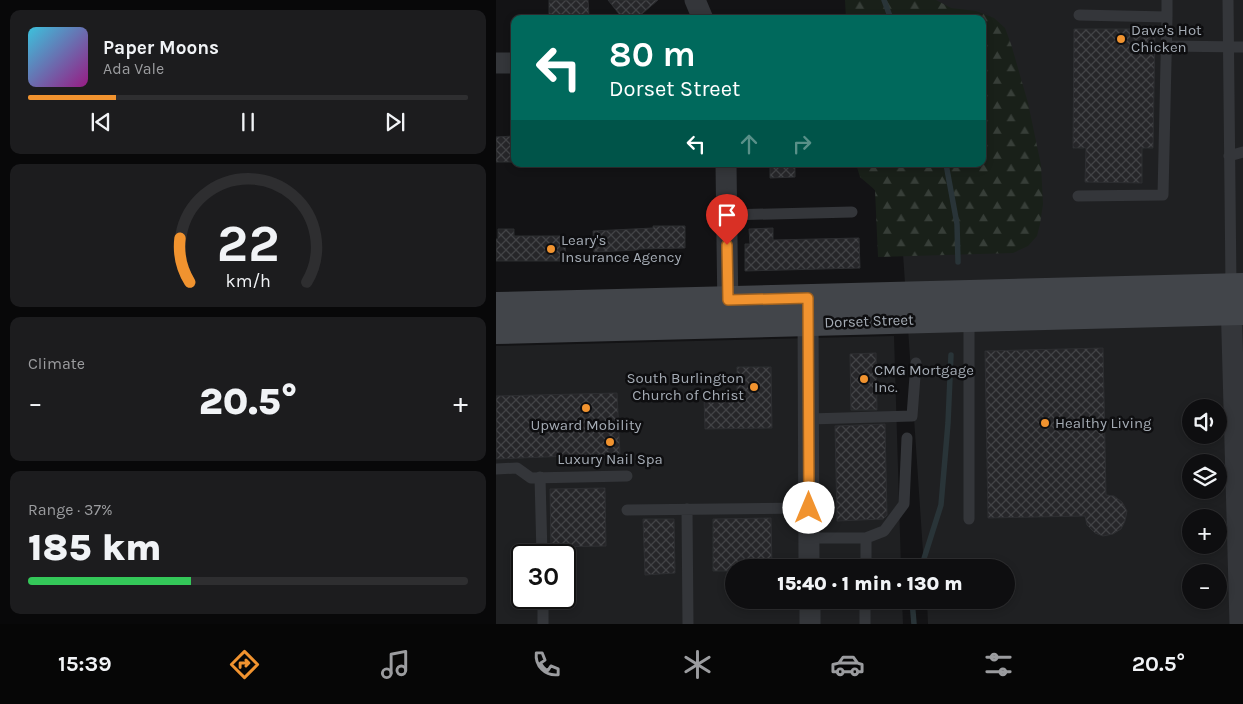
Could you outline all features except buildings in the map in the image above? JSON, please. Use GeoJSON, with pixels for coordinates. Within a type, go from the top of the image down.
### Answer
{"type":"FeatureCollection","features":[{"type":"Feature","properties":{"kind":"main road","name":"Dorset Street"},"geometry":{"type":"LineString","coordinates":[[496,306],[728,312],[1237,299]]}},
{"type":"Feature","properties":{"kind":"main road","name":"Dorset Street"},"geometry":{"type":"LineString","coordinates":[[808,310],[969,318],[1237,299]]}},
{"type":"Feature","properties":{"kind":"main road","name":"Dorset Street"},"geometry":{"type":"LineString","coordinates":[[496,330],[728,312]]}},
{"type":"Feature","properties":{"kind":"street"},"geometry":{"type":"LineString","coordinates":[[695,0],[702,15]]}},
{"type":"Feature","properties":{"kind":"street"},"geometry":{"type":"LineString","coordinates":[[496,63],[511,63]]}},
{"type":"Feature","properties":{"kind":"street"},"geometry":{"type":"LineString","coordinates":[[726,167],[728,312]]}},
{"type":"Feature","properties":{"kind":"street"},"geometry":{"type":"LineString","coordinates":[[1237,299],[1240,624]]}},
{"type":"Feature","properties":{"kind":"street"},"geometry":{"type":"LineString","coordinates":[[808,310],[809,559]]}},
{"type":"Feature","properties":{"kind":"street"},"geometry":{"type":"LineString","coordinates":[[810,609],[810,624]]}},
{"type":"Feature","properties":{"kind":"lane"},"geometry":{"type":"LineString","coordinates":[[1078,196],[1163,195],[1168,46],[1167,0]]}},
{"type":"Feature","properties":{"kind":"lane"},"geometry":{"type":"LineString","coordinates":[[1228,0],[1229,156],[1237,299]]}},
{"type":"Feature","properties":{"kind":"lane"},"geometry":{"type":"LineString","coordinates":[[1079,15],[1168,17]]}},
{"type":"Feature","properties":{"kind":"lane"},"geometry":{"type":"LineString","coordinates":[[1168,46],[1243,47]]}},
{"type":"Feature","properties":{"kind":"lane"},"geometry":{"type":"LineString","coordinates":[[1229,156],[1243,152]]}},
{"type":"Feature","properties":{"kind":"lane"},"geometry":{"type":"LineString","coordinates":[[726,215],[852,212]]}},
{"type":"Feature","properties":{"kind":"lane"},"geometry":{"type":"LineString","coordinates":[[969,318],[970,519]]}},
{"type":"Feature","properties":{"kind":"lane"},"geometry":{"type":"LineString","coordinates":[[809,419],[912,416],[916,363]]}},
{"type":"Feature","properties":{"kind":"lane"},"geometry":{"type":"LineString","coordinates":[[809,538],[866,538],[884,530],[904,504],[907,438]]}},
{"type":"Feature","properties":{"kind":"lane"},"geometry":{"type":"LineString","coordinates":[[496,469],[517,468],[531,478],[627,476]]}},
{"type":"Feature","properties":{"kind":"lane"},"geometry":{"type":"LineString","coordinates":[[540,477],[542,544]]}},
{"type":"Feature","properties":{"kind":"lane"},"geometry":{"type":"LineString","coordinates":[[627,510],[809,508]]}},
{"type":"Feature","properties":{"kind":"lane"},"geometry":{"type":"LineString","coordinates":[[687,510],[688,624]]}},
{"type":"Feature","properties":{"kind":"lane"},"geometry":{"type":"LineString","coordinates":[[866,538],[866,559]]}},
{"type":"Feature","properties":{"kind":"lane"},"geometry":{"type":"LineString","coordinates":[[543,609],[543,624]]}},
{"type":"Feature","properties":{"kind":"lane"},"geometry":{"type":"LineString","coordinates":[[865,609],[865,624]]}},
{"type":"Feature","properties":{"kind":"shaded area"},"geometry":{"type":"Polygon","coordinates":[[[886,0],[1243,0],[1243,624],[928,624],[927,609],[1015,609],[1015,559],[923,559],[897,167],[986,167],[986,15],[962,15],[886,0]]]}},
{"type":"Feature","properties":{"kind":"shaded area"},"geometry":{"type":"Polygon","coordinates":[[[894,336],[901,559],[725,559],[725,609],[902,609],[903,624],[496,624],[496,346],[894,336]]]}},
{"type":"Feature","properties":{"kind":"green space"},"geometry":{"type":"Polygon","coordinates":[[[845,0],[936,0],[951,8],[976,11],[994,18],[1005,28],[1028,103],[1041,165],[1043,204],[1040,224],[1037,236],[1028,246],[1013,253],[878,257],[875,190],[860,177],[857,167],[986,167],[986,15],[846,15],[845,0]]]}},
{"type":"Feature","properties":{"kind":"waterway"},"geometry":{"type":"LineString","coordinates":[[884,0],[890,15]]}},
{"type":"Feature","properties":{"kind":"waterway"},"geometry":{"type":"LineString","coordinates":[[947,167],[957,224],[958,262]]}},
{"type":"Feature","properties":{"kind":"waterway"},"geometry":{"type":"LineString","coordinates":[[924,559],[941,505],[948,423],[951,355]]}},
{"type":"Feature","properties":{"kind":"waterway"},"geometry":{"type":"LineString","coordinates":[[913,609],[914,624]]}},
{"type":"Feature","properties":{"kind":"place","name":"Dave's Hot Chicken"},"geometry":{"type":"Point","coordinates":[1121,39]}},
{"type":"Feature","properties":{"kind":"place","name":"Leary's Insurance Agency"},"geometry":{"type":"Point","coordinates":[551,249]}},
{"type":"Feature","properties":{"kind":"place","name":"CMG Mortgage Inc."},"geometry":{"type":"Point","coordinates":[864,379]}},
{"type":"Feature","properties":{"kind":"place","name":"South Burlington Church of Christ"},"geometry":{"type":"Point","coordinates":[754,387]}},
{"type":"Feature","properties":{"kind":"place","name":"Upward Mobility"},"geometry":{"type":"Point","coordinates":[586,408]}},
{"type":"Feature","properties":{"kind":"place","name":"Healthy Living"},"geometry":{"type":"Point","coordinates":[1045,423]}},
{"type":"Feature","properties":{"kind":"place","name":"Luxury Nail Spa"},"geometry":{"type":"Point","coordinates":[610,442]}},
{"type":"Feature","properties":{"kind":"route"},"geometry":{"type":"LineString","coordinates":[[727,245],[728,300],[808,298],[809,508]]}}]}
